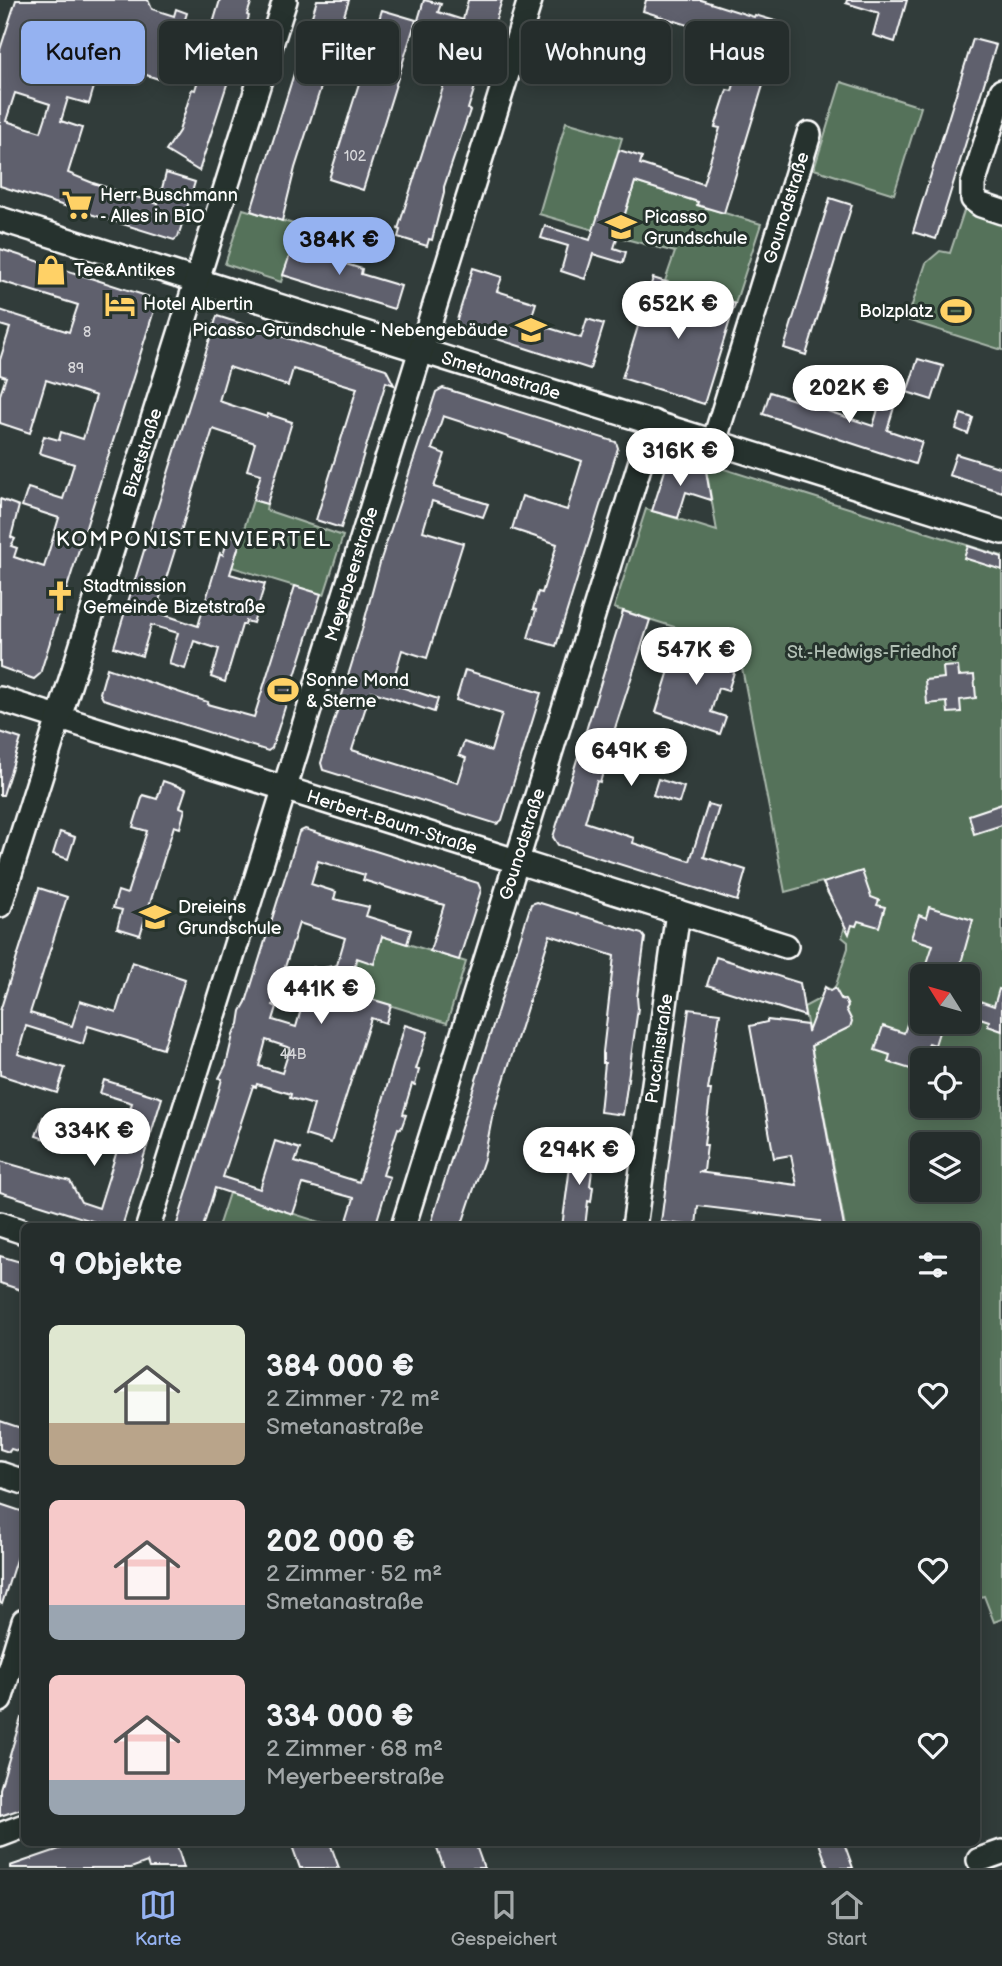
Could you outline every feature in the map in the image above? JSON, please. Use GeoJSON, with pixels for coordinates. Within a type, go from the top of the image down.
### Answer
{"type":"FeatureCollection","features":[{"type":"Feature","properties":{"kind":"street","name":"Bizetstraße"},"geometry":{"type":"LineString","coordinates":[[0,905],[285,0]]}},
{"type":"Feature","properties":{"kind":"street","name":"Meyerbeerstraße"},"geometry":{"type":"LineString","coordinates":[[149,1223],[530,0]]}},
{"type":"Feature","properties":{"kind":"street"},"geometry":{"type":"LineString","coordinates":[[1002,91],[973,184],[973,199],[981,205],[1002,212]]}},
{"type":"Feature","properties":{"kind":"street","name":"Gounodstraße"},"geometry":{"type":"LineString","coordinates":[[714,442],[809,134]]}},
{"type":"Feature","properties":{"kind":"street","name":"Smetanastraße"},"geometry":{"type":"LineString","coordinates":[[0,219],[1002,532]]}},
{"type":"Feature","properties":{"kind":"street","name":"Gounodstraße"},"geometry":{"type":"LineString","coordinates":[[404,1223],[653,422]]}},
{"type":"Feature","properties":{"kind":"street","name":"Herbert-Baum-Straße"},"geometry":{"type":"LineString","coordinates":[[0,699],[786,946]]}},
{"type":"Feature","properties":{"kind":"street","name":"Puccinistraße"},"geometry":{"type":"LineString","coordinates":[[635,1223],[678,912]]}},
{"type":"Feature","properties":{"kind":"street"},"geometry":{"type":"LineString","coordinates":[[0,1224],[21,1230]]}},
{"type":"Feature","properties":{"kind":"street"},"geometry":{"type":"LineString","coordinates":[[0,1474],[21,1481]]}},
{"type":"Feature","properties":{"kind":"street"},"geometry":{"type":"LineString","coordinates":[[0,1700],[21,1631]]}},
{"type":"Feature","properties":{"kind":"street"},"geometry":{"type":"LineString","coordinates":[[0,1835],[21,1827]]}},
{"type":"Feature","properties":{"kind":"street"},"geometry":{"type":"LineString","coordinates":[[979,1860],[1002,1852]]}},
{"type":"Feature","properties":{"kind":"green space"},"geometry":{"type":"Polygon","coordinates":[[[841,82],[921,107],[894,194],[814,169],[841,82]]]}},
{"type":"Feature","properties":{"kind":"green space"},"geometry":{"type":"Polygon","coordinates":[[[566,122],[622,138],[594,230],[539,214],[566,122]]]}},
{"type":"Feature","properties":{"kind":"green space"},"geometry":{"type":"Polygon","coordinates":[[[635,182],[761,224],[735,304],[665,281],[675,252],[618,237],[635,182]]]}},
{"type":"Feature","properties":{"kind":"green space"},"geometry":{"type":"Polygon","coordinates":[[[965,208],[1002,218],[1002,350],[907,320],[926,263],[940,251],[950,253],[965,208]]]}},
{"type":"Feature","properties":{"kind":"green space"},"geometry":{"type":"Polygon","coordinates":[[[243,209],[300,226],[281,282],[225,264],[243,209]]]}},
{"type":"Feature","properties":{"kind":"green space","name":"St.-Hedwigs-Friedhof"},"geometry":{"type":"Polygon","coordinates":[[[705,463],[1002,556],[1002,1619],[994,1622],[984,1596],[980,1597],[980,1223],[844,1223],[804,1007],[821,998],[825,987],[832,990],[836,985],[848,948],[848,942],[842,937],[845,926],[822,882],[785,892],[738,647],[614,608],[646,509],[717,531],[705,463]]]}},
{"type":"Feature","properties":{"kind":"green space"},"geometry":{"type":"Polygon","coordinates":[[[253,500],[267,504],[266,510],[343,536],[324,595],[232,567],[253,500]]]}},
{"type":"Feature","properties":{"kind":"green space"},"geometry":{"type":"Polygon","coordinates":[[[382,936],[466,962],[447,1023],[348,992],[358,958],[374,963],[382,936]]]}},
{"type":"Feature","properties":{"kind":"green space"},"geometry":{"type":"Polygon","coordinates":[[[229,1193],[323,1223],[219,1223],[229,1193]]]}},
{"type":"Feature","properties":{"kind":"building"},"geometry":{"type":"Polygon","coordinates":[[[16,0],[148,0],[152,9],[174,16],[176,9],[187,13],[184,21],[159,21],[159,79],[145,75],[145,21],[21,21],[21,84],[85,84],[94,87],[89,104],[68,98],[61,121],[82,128],[68,173],[158,204],[166,173],[195,182],[178,237],[174,240],[0,186],[0,50],[16,0]],[[15,93],[6,121],[41,132],[50,104],[15,93]]]}},
{"type":"Feature","properties":{"kind":"building"},"geometry":{"type":"Polygon","coordinates":[[[220,0],[252,0],[247,21],[214,21],[220,0]]]}},
{"type":"Feature","properties":{"kind":"building"},"geometry":{"type":"Polygon","coordinates":[[[317,0],[349,0],[342,21],[310,21],[317,0]]]}},
{"type":"Feature","properties":{"kind":"building"},"geometry":{"type":"Polygon","coordinates":[[[424,0],[441,4],[438,12],[463,20],[468,0],[502,0],[495,21],[418,20],[424,0]]]}},
{"type":"Feature","properties":{"kind":"building"},"geometry":{"type":"Polygon","coordinates":[[[646,0],[701,0],[775,21],[685,21],[685,24],[643,11],[646,0]]]}},
{"type":"Feature","properties":{"kind":"building"},"geometry":{"type":"Polygon","coordinates":[[[847,0],[907,0],[895,42],[873,35],[879,13],[846,3],[847,0]]]}},
{"type":"Feature","properties":{"kind":"building"},"geometry":{"type":"Polygon","coordinates":[[[382,10],[416,20],[413,21],[413,30],[399,75],[399,21],[379,21],[382,10]]]}},
{"type":"Feature","properties":{"kind":"building"},"geometry":{"type":"Polygon","coordinates":[[[973,39],[996,45],[936,239],[913,232],[973,39]]]}},
{"type":"Feature","properties":{"kind":"building"},"geometry":{"type":"Polygon","coordinates":[[[296,67],[296,84],[322,84],[295,168],[282,221],[251,211],[296,67]]]}},
{"type":"Feature","properties":{"kind":"building"},"geometry":{"type":"Polygon","coordinates":[[[197,84],[227,84],[199,171],[166,151],[179,131],[192,89],[195,90],[197,84]]]}},
{"type":"Feature","properties":{"kind":"building"},"geometry":{"type":"Polygon","coordinates":[[[359,84],[396,84],[363,190],[329,179],[359,84]]]}},
{"type":"Feature","properties":{"kind":"building"},"geometry":{"type":"Polygon","coordinates":[[[444,84],[476,84],[468,109],[470,110],[444,187],[432,240],[429,239],[427,246],[398,237],[398,229],[444,84]]]}},
{"type":"Feature","properties":{"kind":"building"},"geometry":{"type":"Polygon","coordinates":[[[734,84],[763,84],[724,213],[635,182],[614,248],[626,252],[623,263],[593,254],[585,279],[561,271],[568,246],[541,238],[545,226],[590,240],[619,150],[642,157],[640,164],[703,184],[720,128],[715,127],[727,90],[732,91],[734,84]]]}},
{"type":"Feature","properties":{"kind":"building"},"geometry":{"type":"Polygon","coordinates":[[[830,198],[852,205],[806,355],[784,348],[830,198]]]}},
{"type":"Feature","properties":{"kind":"building"},"geometry":{"type":"Polygon","coordinates":[[[293,246],[321,252],[326,258],[362,269],[361,274],[401,286],[394,309],[283,275],[293,246]]]}},
{"type":"Feature","properties":{"kind":"building"},"geometry":{"type":"Polygon","coordinates":[[[0,249],[153,298],[156,304],[40,674],[34,679],[0,667],[0,499],[19,506],[11,537],[15,539],[11,546],[17,548],[14,557],[44,567],[59,518],[22,506],[28,488],[63,499],[74,464],[39,453],[44,436],[59,440],[61,432],[83,439],[96,396],[46,380],[30,433],[0,423],[0,395],[6,377],[0,375],[0,360],[10,328],[0,325],[0,310],[69,332],[78,305],[0,281],[0,249]]]}},
{"type":"Feature","properties":{"kind":"building"},"geometry":{"type":"Polygon","coordinates":[[[473,268],[502,277],[497,291],[536,303],[530,322],[581,338],[587,319],[604,324],[590,369],[460,327],[456,323],[473,268]]]}},
{"type":"Feature","properties":{"kind":"building"},"geometry":{"type":"Polygon","coordinates":[[[653,278],[735,304],[704,404],[622,378],[653,278]]]}},
{"type":"Feature","properties":{"kind":"building"},"geometry":{"type":"Polygon","coordinates":[[[217,316],[386,369],[394,385],[386,382],[341,528],[316,520],[357,388],[293,369],[288,386],[229,367],[219,401],[267,417],[268,414],[292,422],[267,504],[253,500],[261,474],[247,470],[255,443],[213,429],[159,601],[165,603],[162,614],[198,626],[220,553],[223,555],[229,535],[241,539],[230,574],[265,584],[253,623],[246,621],[245,625],[242,625],[225,682],[211,677],[219,649],[194,641],[185,669],[169,664],[178,633],[151,625],[142,656],[114,647],[217,316]]]}},
{"type":"Feature","properties":{"kind":"building"},"geometry":{"type":"Polygon","coordinates":[[[918,359],[943,366],[932,400],[907,392],[918,359]]]}},
{"type":"Feature","properties":{"kind":"building"},"geometry":{"type":"Polygon","coordinates":[[[885,386],[899,391],[887,430],[922,442],[915,464],[763,414],[770,392],[873,426],[885,386]]]}},
{"type":"Feature","properties":{"kind":"building"},"geometry":{"type":"Polygon","coordinates":[[[443,388],[616,442],[618,448],[556,646],[528,638],[538,592],[542,593],[557,544],[512,529],[522,496],[567,510],[582,461],[443,416],[432,449],[445,454],[434,487],[488,504],[483,517],[432,501],[423,531],[463,543],[427,658],[402,650],[392,684],[438,699],[434,712],[371,691],[352,750],[458,783],[466,758],[459,755],[464,742],[491,751],[502,714],[456,700],[465,670],[541,693],[502,820],[497,824],[323,770],[321,763],[381,559],[436,392],[443,388]]]}},
{"type":"Feature","properties":{"kind":"building"},"geometry":{"type":"Polygon","coordinates":[[[961,414],[973,418],[968,434],[956,429],[961,414]]]}},
{"type":"Feature","properties":{"kind":"building"},"geometry":{"type":"Polygon","coordinates":[[[956,454],[1002,468],[1002,492],[949,475],[956,454]]]}},
{"type":"Feature","properties":{"kind":"building"},"geometry":{"type":"Polygon","coordinates":[[[672,460],[706,471],[711,500],[686,492],[678,518],[652,511],[667,464],[672,460]]]}},
{"type":"Feature","properties":{"kind":"building"},"geometry":{"type":"Polygon","coordinates":[[[968,546],[1002,557],[1002,570],[964,558],[968,546]]]}},
{"type":"Feature","properties":{"kind":"building"},"geometry":{"type":"Polygon","coordinates":[[[295,586],[321,594],[272,748],[268,751],[103,699],[100,693],[107,668],[208,702],[207,704],[254,717],[295,586]]]}},
{"type":"Feature","properties":{"kind":"building"},"geometry":{"type":"Polygon","coordinates":[[[623,611],[650,620],[585,822],[634,838],[633,843],[690,861],[708,804],[719,807],[704,857],[746,870],[737,901],[558,845],[553,837],[623,611]]]}},
{"type":"Feature","properties":{"kind":"building"},"geometry":{"type":"Polygon","coordinates":[[[678,642],[737,663],[728,691],[718,688],[711,712],[726,717],[720,734],[656,712],[678,642]]]}},
{"type":"Feature","properties":{"kind":"building"},"geometry":{"type":"Polygon","coordinates":[[[958,666],[959,676],[974,675],[976,698],[960,700],[961,712],[948,713],[947,702],[927,704],[925,680],[944,678],[943,667],[958,666]]]}},
{"type":"Feature","properties":{"kind":"building"},"geometry":{"type":"Polygon","coordinates":[[[0,732],[21,739],[3,795],[0,795],[0,732]]]}},
{"type":"Feature","properties":{"kind":"building"},"geometry":{"type":"Polygon","coordinates":[[[658,779],[684,787],[679,803],[653,795],[658,779]]]}},
{"type":"Feature","properties":{"kind":"building"},"geometry":{"type":"Polygon","coordinates":[[[163,781],[186,789],[180,807],[185,809],[180,828],[174,826],[140,935],[117,928],[122,910],[113,908],[118,891],[127,894],[147,831],[133,827],[143,795],[157,799],[163,781]]]}},
{"type":"Feature","properties":{"kind":"building"},"geometry":{"type":"Polygon","coordinates":[[[1002,804],[1002,825],[974,834],[969,815],[1002,804]]]}},
{"type":"Feature","properties":{"kind":"building"},"geometry":{"type":"Polygon","coordinates":[[[305,829],[478,883],[481,890],[459,960],[430,951],[444,905],[363,880],[365,875],[318,861],[311,884],[336,892],[334,899],[369,907],[366,916],[411,930],[407,944],[382,936],[374,964],[357,958],[347,992],[391,1005],[386,1023],[371,1018],[331,1143],[305,1135],[314,1105],[290,1098],[291,1094],[257,1084],[256,1087],[253,1086],[223,1177],[260,1189],[275,1141],[300,1149],[295,1162],[359,1182],[405,1025],[428,1032],[416,1069],[419,1070],[415,1085],[412,1084],[403,1114],[406,1115],[401,1129],[398,1128],[383,1175],[390,1177],[376,1223],[346,1223],[354,1198],[303,1184],[293,1214],[215,1188],[204,1223],[177,1223],[219,1090],[222,1079],[219,1078],[226,1065],[233,1035],[246,1002],[299,832],[305,829]],[[299,923],[273,1005],[277,1007],[273,1020],[296,1027],[313,967],[319,969],[337,965],[345,938],[299,923]],[[266,1040],[259,1066],[282,1073],[290,1048],[266,1040]]]}},
{"type":"Feature","properties":{"kind":"building"},"geometry":{"type":"Polygon","coordinates":[[[60,832],[75,837],[68,859],[53,854],[60,832]]]}},
{"type":"Feature","properties":{"kind":"building"},"geometry":{"type":"Polygon","coordinates":[[[862,871],[871,897],[879,900],[877,905],[885,907],[879,927],[858,921],[856,926],[852,925],[849,934],[823,883],[862,871]]]}},
{"type":"Feature","properties":{"kind":"building"},"geometry":{"type":"Polygon","coordinates":[[[39,888],[67,897],[30,1013],[72,1026],[80,1001],[116,1012],[132,962],[185,979],[163,1049],[88,1026],[83,1044],[26,1026],[18,1054],[65,1068],[57,1093],[0,1075],[0,1011],[39,888]]]}},
{"type":"Feature","properties":{"kind":"building"},"geometry":{"type":"Polygon","coordinates":[[[537,902],[642,934],[645,938],[623,1115],[600,1112],[605,1063],[603,1052],[614,956],[550,935],[492,1118],[484,1159],[462,1223],[431,1223],[531,904],[537,902]]]}},
{"type":"Feature","properties":{"kind":"building"},"geometry":{"type":"Polygon","coordinates":[[[929,907],[973,920],[961,964],[927,964],[933,945],[911,938],[919,915],[926,918],[929,907]]]}},
{"type":"Feature","properties":{"kind":"building"},"geometry":{"type":"Polygon","coordinates":[[[716,957],[800,983],[805,1016],[707,985],[716,957]]]}},
{"type":"Feature","properties":{"kind":"building"},"geometry":{"type":"Polygon","coordinates":[[[825,987],[830,991],[835,988],[848,1006],[846,1009],[852,1021],[850,1027],[811,1046],[843,1223],[820,1223],[698,1206],[696,1223],[661,1222],[689,1009],[720,1013],[708,1090],[711,1090],[704,1145],[707,1145],[704,1171],[698,1172],[797,1185],[791,1155],[774,1158],[750,1026],[767,1020],[807,1025],[808,1032],[825,987]]]}},
{"type":"Feature","properties":{"kind":"building"},"geometry":{"type":"Polygon","coordinates":[[[999,989],[1002,990],[1002,1031],[988,1026],[989,1021],[980,1018],[980,1001],[994,1006],[999,989]]]}},
{"type":"Feature","properties":{"kind":"building"},"geometry":{"type":"Polygon","coordinates":[[[910,1015],[910,1034],[938,1034],[935,1045],[929,1043],[927,1048],[910,1048],[910,1069],[888,1062],[890,1055],[875,1050],[883,1026],[904,1033],[910,1015]]]}},
{"type":"Feature","properties":{"kind":"building"},"geometry":{"type":"Polygon","coordinates":[[[104,1080],[162,1098],[123,1223],[98,1223],[0,1192],[0,1161],[70,1181],[81,1202],[99,1208],[132,1103],[100,1093],[104,1080]]]}},
{"type":"Feature","properties":{"kind":"building"},"geometry":{"type":"Polygon","coordinates":[[[43,1117],[57,1122],[51,1141],[36,1136],[43,1117]]]}},
{"type":"Feature","properties":{"kind":"building"},"geometry":{"type":"Polygon","coordinates":[[[573,1144],[595,1147],[590,1186],[593,1187],[585,1223],[563,1223],[573,1144]]]}},
{"type":"Feature","properties":{"kind":"building"},"geometry":{"type":"Polygon","coordinates":[[[0,1256],[21,1262],[21,1290],[0,1283],[0,1256]]]}},
{"type":"Feature","properties":{"kind":"building"},"geometry":{"type":"Polygon","coordinates":[[[0,1421],[21,1428],[21,1452],[0,1449],[0,1421]]]}},
{"type":"Feature","properties":{"kind":"building"},"geometry":{"type":"Polygon","coordinates":[[[0,1504],[21,1511],[21,1544],[2,1604],[0,1504]]]}},
{"type":"Feature","properties":{"kind":"building"},"geometry":{"type":"Polygon","coordinates":[[[21,1718],[21,1809],[0,1816],[0,1789],[21,1718]]]}},
{"type":"Feature","properties":{"kind":"building"},"geometry":{"type":"Polygon","coordinates":[[[68,1846],[177,1846],[184,1868],[149,1868],[147,1862],[131,1868],[10,1866],[68,1846]]]}},
{"type":"Feature","properties":{"kind":"building"},"geometry":{"type":"Polygon","coordinates":[[[292,1846],[331,1846],[339,1868],[300,1868],[292,1846]]]}},
{"type":"Feature","properties":{"kind":"building"},"geometry":{"type":"Polygon","coordinates":[[[436,1846],[476,1846],[484,1868],[444,1868],[436,1846]]]}},
{"type":"Feature","properties":{"kind":"building"},"geometry":{"type":"Polygon","coordinates":[[[820,1846],[845,1846],[853,1868],[828,1868],[820,1846]]]}},
{"type":"Feature","properties":{"kind":"place","name":"Herr Buschmann - Alles in BIO"},"geometry":{"type":"Point","coordinates":[77,205]}},
{"type":"Feature","properties":{"kind":"place","name":"Picasso Grundschule"},"geometry":{"type":"Point","coordinates":[621,227]}},
{"type":"Feature","properties":{"kind":"place","name":"Tee&Antikes"},"geometry":{"type":"Point","coordinates":[51,270]}},
{"type":"Feature","properties":{"kind":"place","name":"Hotel Albertin"},"geometry":{"type":"Point","coordinates":[120,304]}},
{"type":"Feature","properties":{"kind":"place","name":"Bolzplatz"},"geometry":{"type":"Point","coordinates":[956,311]}},
{"type":"Feature","properties":{"kind":"place","name":"Picasso-Grundschule - Nebengebäude"},"geometry":{"type":"Point","coordinates":[531,330]}},
{"type":"Feature","properties":{"kind":"place","name":"Stadtmission Gemeinde Bizetstraße"},"geometry":{"type":"Point","coordinates":[60,596]}},
{"type":"Feature","properties":{"kind":"place","name":"Sonne Mond & Sterne"},"geometry":{"type":"Point","coordinates":[283,690]}},
{"type":"Feature","properties":{"kind":"place","name":"Dreieins Grundschule"},"geometry":{"type":"Point","coordinates":[155,917]}},
{"type":"Feature","properties":{"kind":"district","name":"KOMPONISTENVIERTEL"},"geometry":{"type":"Point","coordinates":[194,539]}}]}
